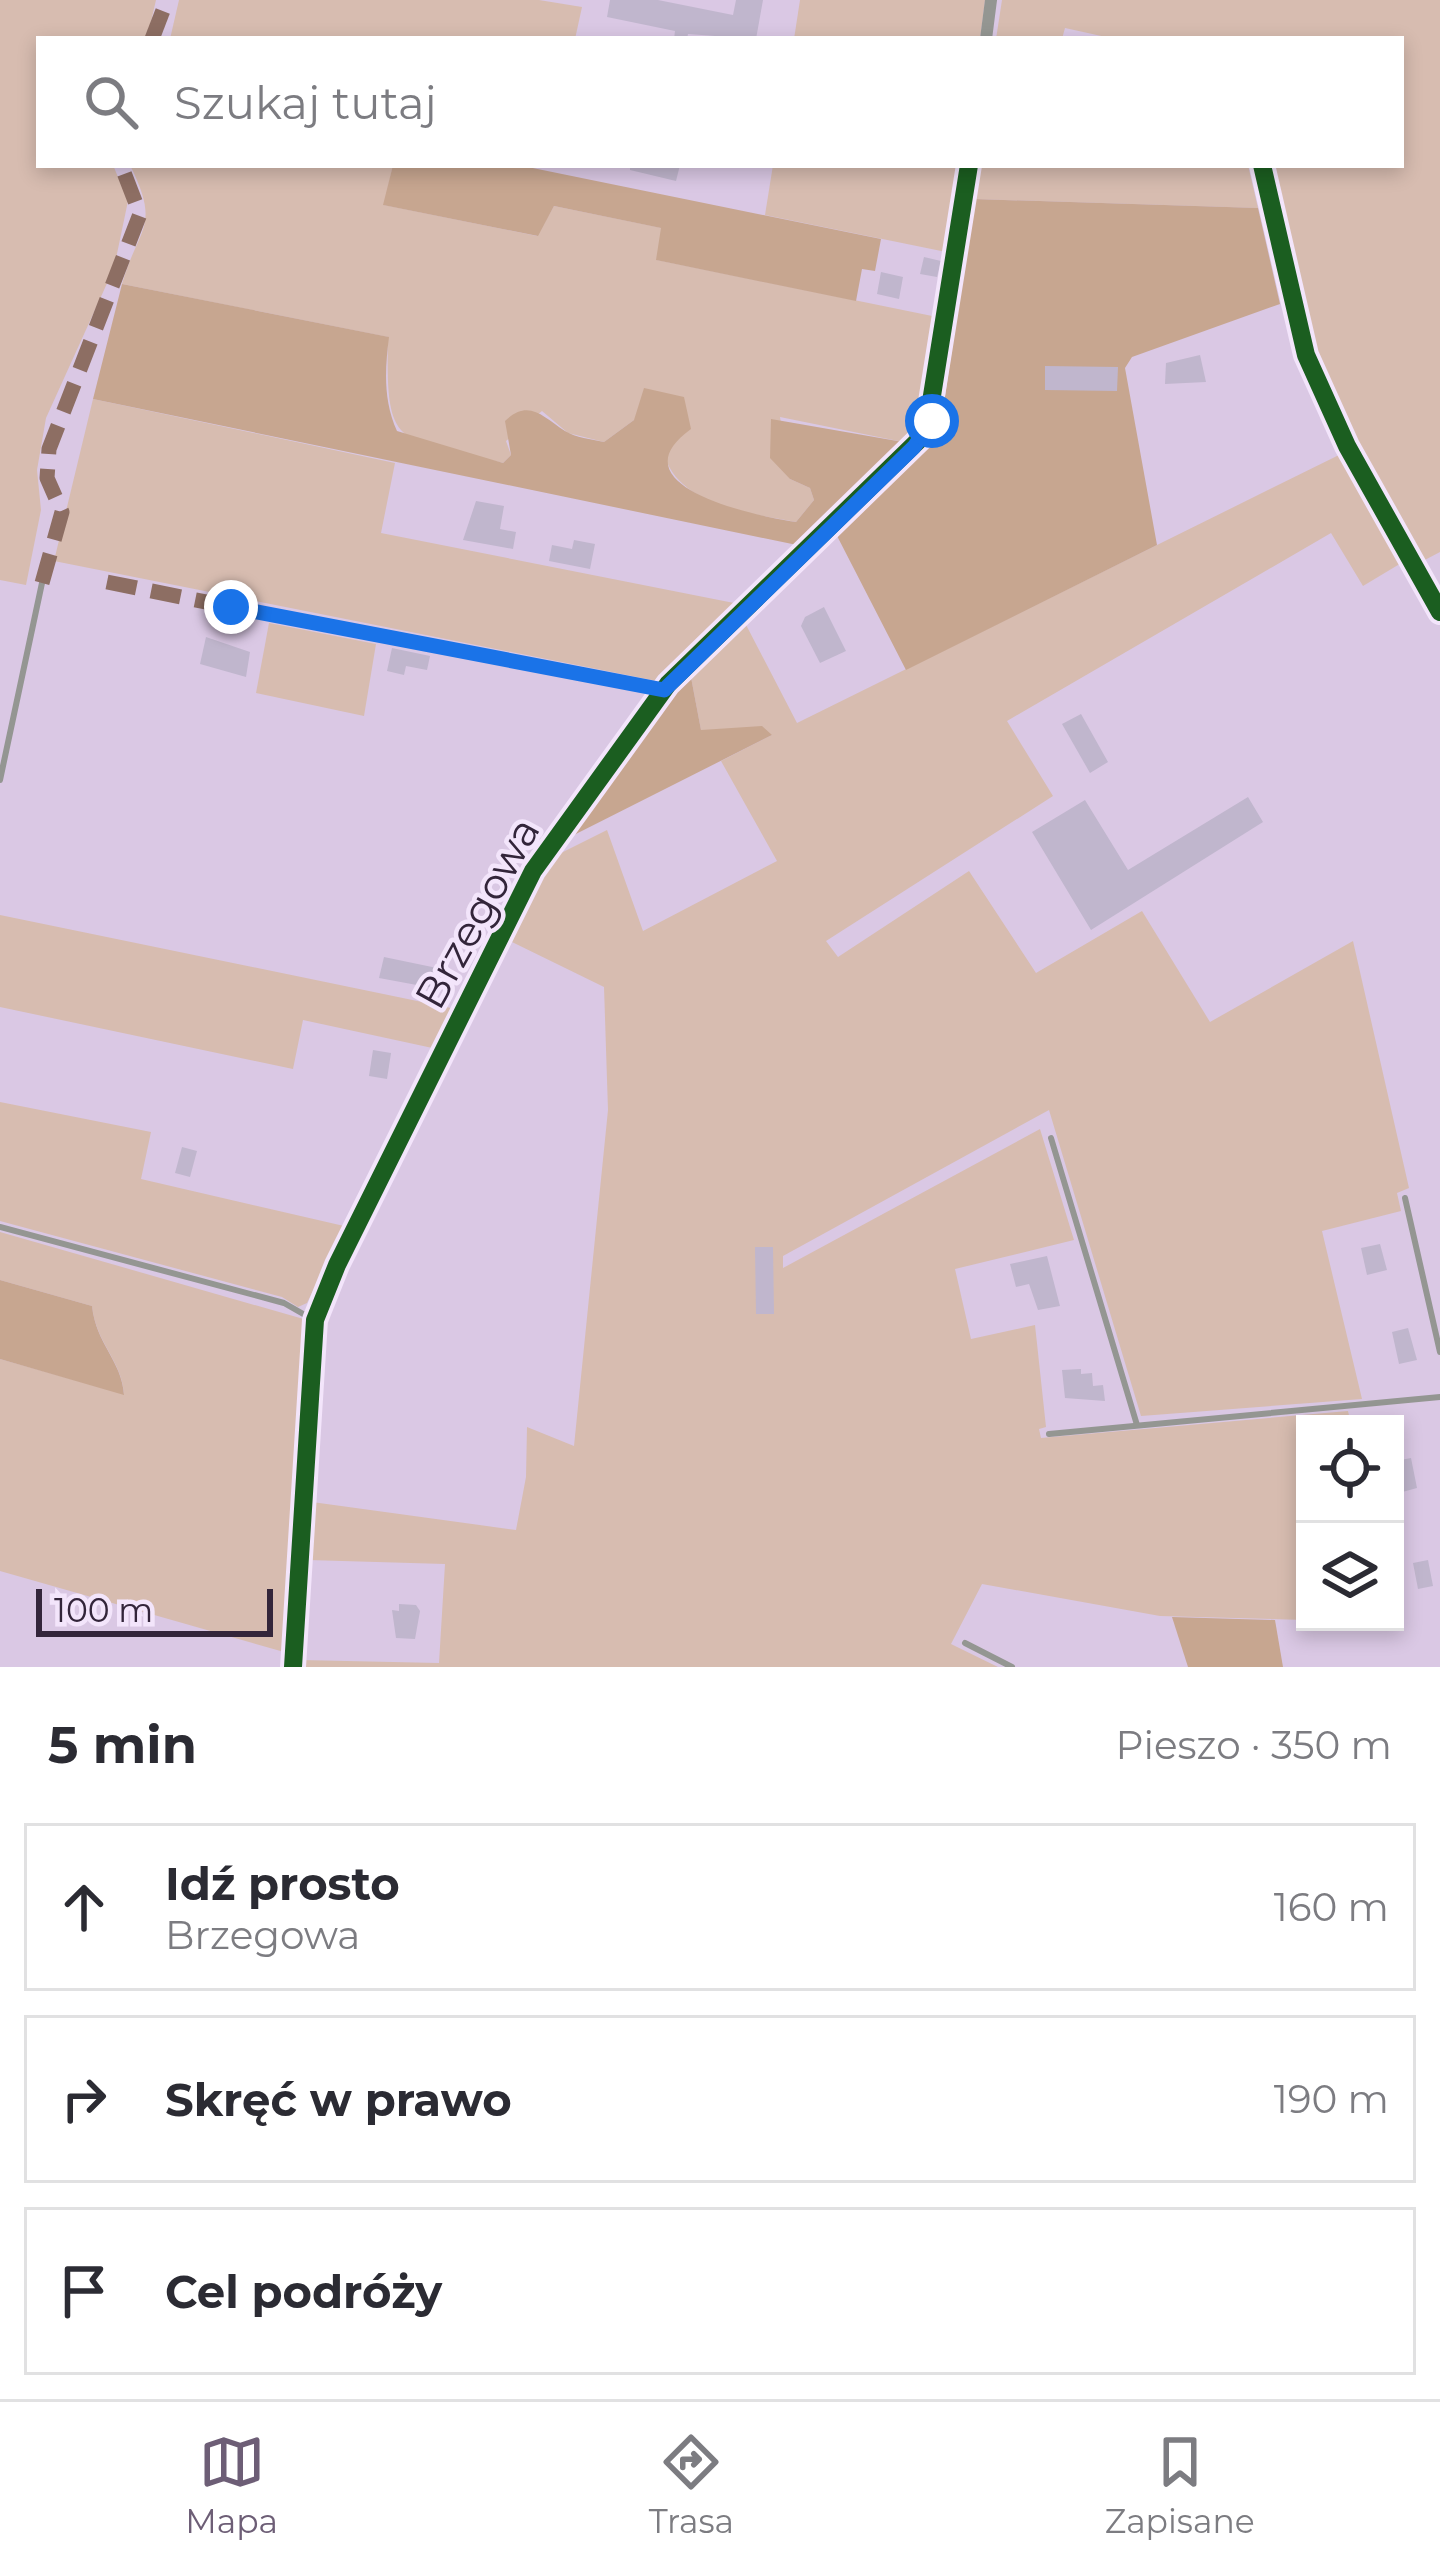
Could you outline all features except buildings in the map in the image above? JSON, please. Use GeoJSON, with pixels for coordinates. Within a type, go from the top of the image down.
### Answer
{"type":"FeatureCollection","features":[{"type":"Feature","properties":{"kind":"street"},"geometry":{"type":"LineString","coordinates":[[986,36],[991,0]]}},
{"type":"Feature","properties":{"kind":"street","name":"Brzegowa"},"geometry":{"type":"LineString","coordinates":[[292,1667],[315,1321],[354,1229],[533,871],[664,690],[926,434],[969,168]]}},
{"type":"Feature","properties":{"kind":"street"},"geometry":{"type":"LineString","coordinates":[[1263,168],[1306,355],[1347,446],[1440,612]]}},
{"type":"Feature","properties":{"kind":"lane"},"geometry":{"type":"LineString","coordinates":[[0,780],[42,583]]}},
{"type":"Feature","properties":{"kind":"lane"},"geometry":{"type":"LineString","coordinates":[[231,607],[664,690]]}},
{"type":"Feature","properties":{"kind":"lane"},"geometry":{"type":"LineString","coordinates":[[1051,1138],[1137,1425]]}},
{"type":"Feature","properties":{"kind":"lane"},"geometry":{"type":"LineString","coordinates":[[1406,1198],[1440,1352]]}},
{"type":"Feature","properties":{"kind":"lane"},"geometry":{"type":"LineString","coordinates":[[0,1227],[284,1303],[315,1321]]}},
{"type":"Feature","properties":{"kind":"lane"},"geometry":{"type":"LineString","coordinates":[[1049,1433],[1440,1397]]}},
{"type":"Feature","properties":{"kind":"lane"},"geometry":{"type":"LineString","coordinates":[[965,1643],[1012,1667]]}},
{"type":"Feature","properties":{"kind":"shaded area"},"geometry":{"type":"Polygon","coordinates":[[[0,0],[156,0],[148,36],[36,36],[36,168],[114,168],[128,201],[114,268],[46,418],[37,470],[41,510],[26,585],[0,580],[0,0]]]}},
{"type":"Feature","properties":{"kind":"shaded area"},"geometry":{"type":"Polygon","coordinates":[[[179,0],[539,0],[582,7],[576,36],[171,36],[179,0]]]}},
{"type":"Feature","properties":{"kind":"shaded area"},"geometry":{"type":"Polygon","coordinates":[[[800,0],[985,0],[980,36],[794,36],[800,0]]]}},
{"type":"Feature","properties":{"kind":"shaded area"},"geometry":{"type":"Polygon","coordinates":[[[1002,0],[1440,0],[1440,552],[1421,562],[1339,418],[1312,345],[1273,168],[1404,168],[1404,36],[1101,36],[1065,28],[1063,36],[996,36],[1002,0]]]}},
{"type":"Feature","properties":{"kind":"shaded area"},"geometry":{"type":"Polygon","coordinates":[[[131,168],[392,168],[384,205],[537,236],[554,206],[662,228],[657,260],[942,318],[927,421],[903,442],[780,417],[790,479],[810,488],[814,500],[796,522],[701,497],[673,473],[665,457],[670,445],[690,429],[683,397],[634,420],[604,442],[568,433],[542,411],[506,441],[511,455],[503,463],[440,448],[405,434],[395,421],[388,337],[122,284],[146,215],[131,168]]]}},
{"type":"Feature","properties":{"kind":"shaded area"},"geometry":{"type":"Polygon","coordinates":[[[392,168],[533,168],[881,239],[875,271],[862,269],[856,301],[656,260],[661,228],[554,206],[538,236],[383,205],[392,168]]]}},
{"type":"Feature","properties":{"kind":"shaded area"},"geometry":{"type":"Polygon","coordinates":[[[773,168],[963,168],[951,253],[765,215],[773,168]]]}},
{"type":"Feature","properties":{"kind":"shaded area"},"geometry":{"type":"Polygon","coordinates":[[[979,168],[1249,168],[1258,208],[974,199],[979,168]]]}},
{"type":"Feature","properties":{"kind":"shaded area"},"geometry":{"type":"Polygon","coordinates":[[[974,199],[1258,208],[1280,304],[1132,357],[1125,368],[1157,545],[906,670],[834,530],[941,424],[974,199]]]}},
{"type":"Feature","properties":{"kind":"shaded area"},"geometry":{"type":"Polygon","coordinates":[[[122,284],[389,337],[386,384],[397,431],[503,463],[511,455],[505,421],[521,411],[536,412],[574,435],[604,442],[634,420],[644,388],[684,397],[691,429],[671,449],[668,467],[679,482],[724,505],[777,519],[796,522],[814,500],[810,488],[790,479],[770,458],[771,419],[903,442],[797,545],[93,399],[122,284]]]}},
{"type":"Feature","properties":{"kind":"shaded area"},"geometry":{"type":"Polygon","coordinates":[[[93,399],[395,463],[381,533],[734,603],[662,682],[54,561],[93,399]]]}},
{"type":"Feature","properties":{"kind":"shaded area"},"geometry":{"type":"Polygon","coordinates":[[[1341,454],[1403,562],[1363,586],[1331,533],[1007,721],[1053,796],[826,941],[838,957],[969,871],[1036,973],[1142,911],[1210,1022],[1353,941],[1409,1188],[1397,1193],[1401,1211],[1322,1231],[1362,1399],[1141,1416],[1049,1110],[783,1256],[783,1268],[1040,1129],[1074,1240],[955,1269],[971,1339],[1035,1325],[1046,1427],[1039,1429],[1041,1438],[1296,1416],[1296,1620],[1160,1616],[982,1584],[951,1644],[998,1667],[300,1667],[300,1660],[439,1663],[445,1564],[308,1560],[312,1502],[516,1530],[526,1477],[527,1427],[574,1446],[608,1110],[604,987],[512,942],[549,859],[607,830],[643,931],[777,861],[721,761],[772,735],[701,730],[690,672],[743,619],[797,723],[1341,454]]]}},
{"type":"Feature","properties":{"kind":"shaded area"},"geometry":{"type":"Polygon","coordinates":[[[269,623],[376,644],[364,716],[256,693],[269,623]]]}},
{"type":"Feature","properties":{"kind":"shaded area"},"geometry":{"type":"Polygon","coordinates":[[[690,672],[701,730],[762,726],[772,735],[560,842],[690,672]]]}},
{"type":"Feature","properties":{"kind":"shaded area"},"geometry":{"type":"Polygon","coordinates":[[[0,915],[456,1009],[437,1049],[303,1020],[293,1069],[0,1007],[0,915]]]}},
{"type":"Feature","properties":{"kind":"shaded area"},"geometry":{"type":"Polygon","coordinates":[[[0,1102],[151,1132],[141,1179],[344,1226],[307,1303],[298,1307],[282,1297],[0,1221],[0,1102]]]}},
{"type":"Feature","properties":{"kind":"shaded area"},"geometry":{"type":"Polygon","coordinates":[[[0,1232],[307,1320],[284,1652],[0,1571],[0,1359],[124,1394],[92,1306],[0,1280],[0,1232]]]}},
{"type":"Feature","properties":{"kind":"shaded area"},"geometry":{"type":"Polygon","coordinates":[[[0,1280],[92,1306],[124,1395],[0,1359],[0,1280]]]}},
{"type":"Feature","properties":{"kind":"shaded area"},"geometry":{"type":"Polygon","coordinates":[[[1348,1411],[1349,1415],[1303,1415],[1348,1411]]]}},
{"type":"Feature","properties":{"kind":"shaded area"},"geometry":{"type":"Polygon","coordinates":[[[1172,1617],[1275,1620],[1283,1667],[1188,1667],[1172,1617]]]}},
{"type":"Feature","properties":{"kind":"marked path"},"geometry":{"type":"LineString","coordinates":[[153,36],[167,0]]}},
{"type":"Feature","properties":{"kind":"marked path"},"geometry":{"type":"LineString","coordinates":[[42,583],[62,512],[47,478],[49,449],[140,214],[122,168]]}},
{"type":"Feature","properties":{"kind":"marked path"},"geometry":{"type":"LineString","coordinates":[[107,582],[231,607]]}},
{"type":"Feature","properties":{"kind":"cycle path"},"geometry":{"type":"LineString","coordinates":[[293,1667],[315,1320],[337,1265],[533,871],[668,684],[926,433],[969,168]]}},
{"type":"Feature","properties":{"kind":"cycle path"},"geometry":{"type":"LineString","coordinates":[[1263,168],[1306,355],[1347,446],[1440,612]]}},
{"type":"Feature","properties":{"kind":"route"},"geometry":{"type":"LineString","coordinates":[[231,607],[664,690],[914,447],[932,421]]}}]}
